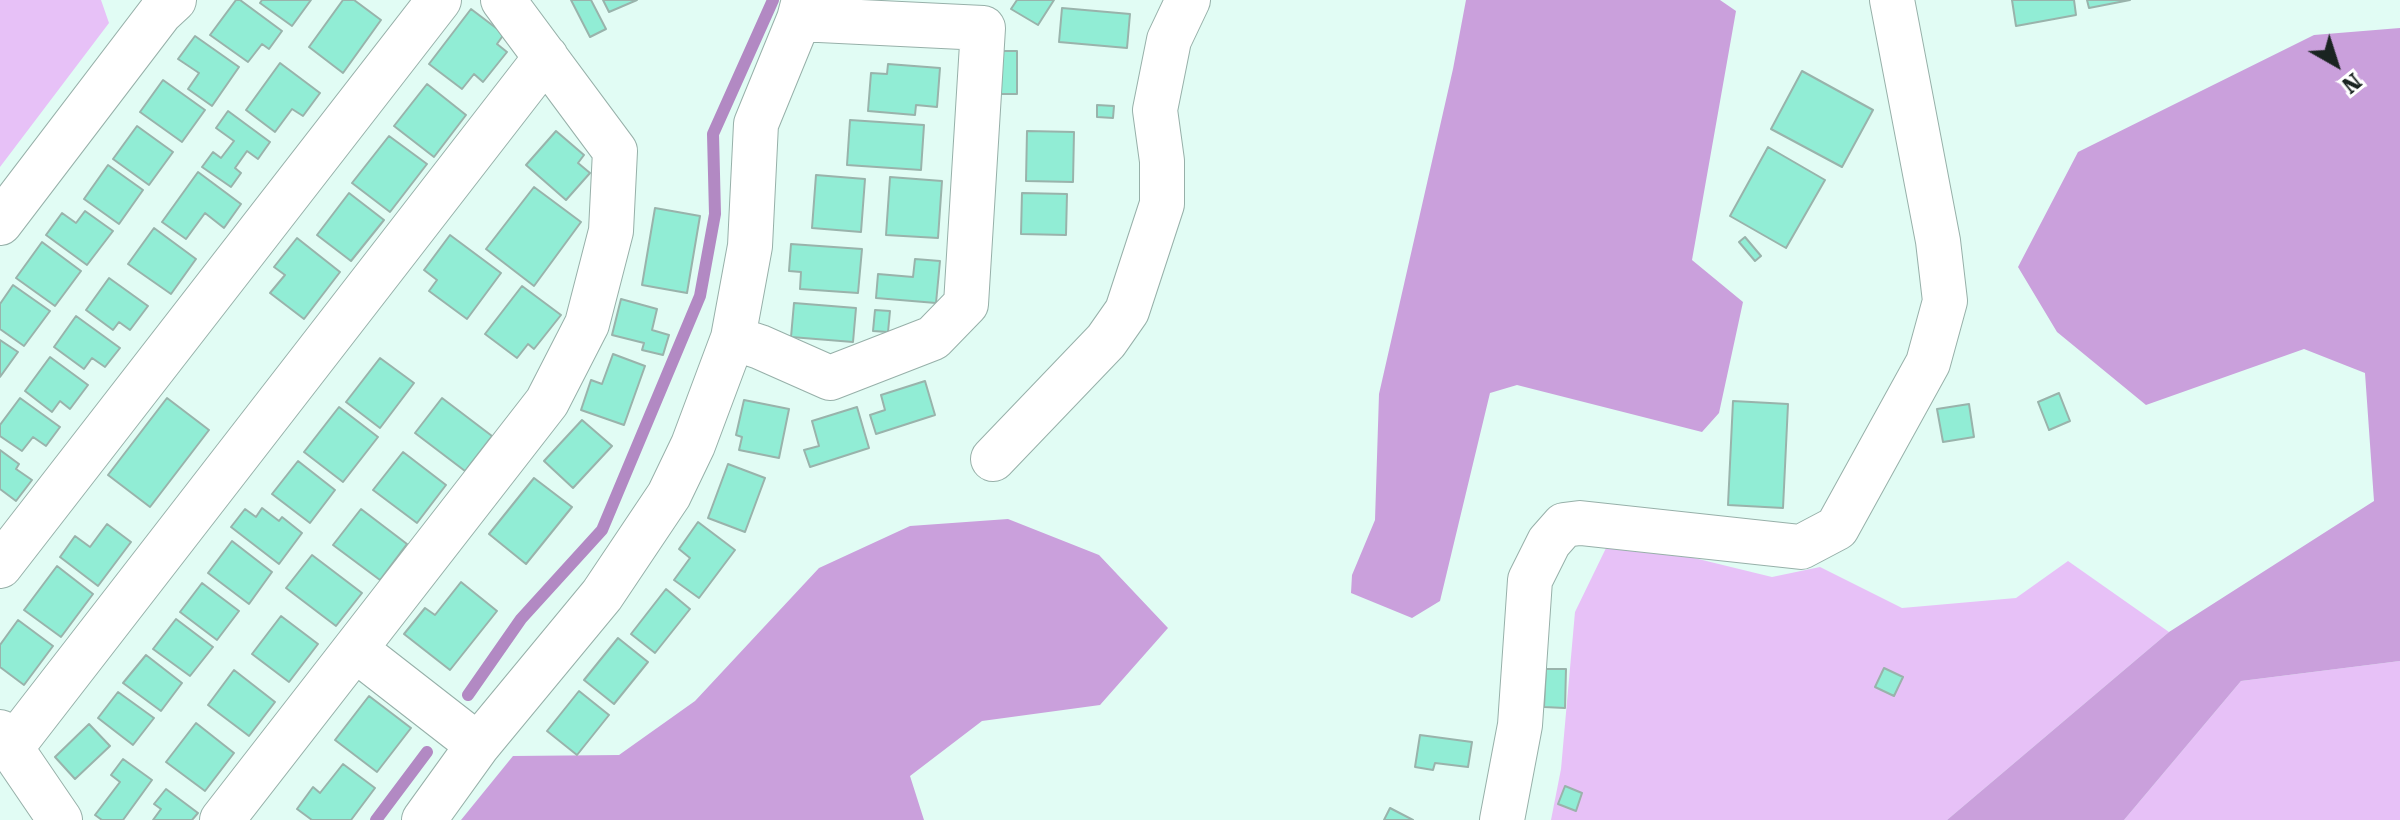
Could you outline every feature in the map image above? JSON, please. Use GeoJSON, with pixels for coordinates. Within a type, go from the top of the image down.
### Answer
{"type":"FeatureCollection","features":[{"type":"Feature","properties":{"kind":"street"},"geometry":{"type":"LineString","coordinates":[[0,223],[160,13],[174,0]]}},
{"type":"Feature","properties":{"kind":"street"},"geometry":{"type":"LineString","coordinates":[[0,566],[439,0]]}},
{"type":"Feature","properties":{"kind":"street"},"geometry":{"type":"LineString","coordinates":[[222,820],[547,402],[587,324],[611,231],[615,151],[503,0]]}},
{"type":"Feature","properties":{"kind":"street"},"geometry":{"type":"LineString","coordinates":[[993,459],[1106,341],[1127,311],[1162,204],[1162,161],[1155,110],[1169,40],[1188,0]]}},
{"type":"Feature","properties":{"kind":"street"},"geometry":{"type":"LineString","coordinates":[[1502,820],[1520,725],[1530,580],[1549,542],[1564,525],[1580,523],[1801,547],[1837,528],[1928,363],[1945,301],[1938,241],[1892,0]]}},
{"type":"Feature","properties":{"kind":"street"},"geometry":{"type":"LineString","coordinates":[[424,820],[478,745],[602,595],[669,495],[693,445],[733,338],[750,246],[756,124],[802,9],[983,28],[966,304],[933,338],[830,378],[733,338]]}},
{"type":"Feature","properties":{"kind":"street"},"geometry":{"type":"LineString","coordinates":[[60,820],[5,740],[546,57]]}},
{"type":"Feature","properties":{"kind":"street"},"geometry":{"type":"LineString","coordinates":[[356,650],[478,745]]}},
{"type":"Feature","properties":{"kind":"shaded area"},"geometry":{"type":"Polygon","coordinates":[[[0,0],[101,0],[109,23],[0,167],[0,0]]]}},
{"type":"Feature","properties":{"kind":"shaded area"},"geometry":{"type":"Polygon","coordinates":[[[1466,0],[1720,0],[1736,11],[1692,260],[1743,302],[1719,413],[1702,432],[1517,385],[1490,393],[1440,601],[1412,618],[1351,593],[1352,575],[1375,520],[1379,394],[1466,0]]]}},
{"type":"Feature","properties":{"kind":"shaded area"},"geometry":{"type":"Polygon","coordinates":[[[2400,28],[2400,661],[2241,681],[2124,820],[1947,820],[2169,632],[2374,501],[2365,373],[2304,349],[2146,405],[2057,332],[2018,267],[2078,152],[2314,35],[2400,28]]]}},
{"type":"Feature","properties":{"kind":"shaded area"},"geometry":{"type":"Polygon","coordinates":[[[1008,519],[1099,555],[1168,628],[1100,705],[982,721],[910,776],[924,820],[461,820],[513,756],[619,755],[695,701],[819,568],[910,526],[1008,519]]]}},
{"type":"Feature","properties":{"kind":"shaded area"},"geometry":{"type":"Polygon","coordinates":[[[1607,546],[1690,557],[1772,577],[1820,567],[1902,608],[2016,598],[2068,561],[2169,632],[1947,820],[1551,820],[1561,769],[1575,612],[1607,546]]]}},
{"type":"Feature","properties":{"kind":"shaded area"},"geometry":{"type":"Polygon","coordinates":[[[2400,661],[2400,820],[2124,820],[2241,681],[2400,661]]]}},
{"type":"Feature","properties":{"kind":"building"},"geometry":{"type":"Polygon","coordinates":[[[236,0],[282,31],[269,49],[262,44],[248,62],[210,35],[236,0]]]}},
{"type":"Feature","properties":{"kind":"building"},"geometry":{"type":"Polygon","coordinates":[[[262,0],[311,0],[292,26],[260,3],[262,0]]]}},
{"type":"Feature","properties":{"kind":"building"},"geometry":{"type":"Polygon","coordinates":[[[343,0],[354,0],[381,20],[343,73],[309,47],[343,0]]]}},
{"type":"Feature","properties":{"kind":"building"},"geometry":{"type":"Polygon","coordinates":[[[571,0],[591,0],[606,29],[590,37],[571,0]]]}},
{"type":"Feature","properties":{"kind":"building"},"geometry":{"type":"Polygon","coordinates":[[[603,0],[637,0],[609,12],[603,0]]]}},
{"type":"Feature","properties":{"kind":"building"},"geometry":{"type":"Polygon","coordinates":[[[1017,0],[1054,0],[1038,25],[1011,9],[1017,0]]]}},
{"type":"Feature","properties":{"kind":"building"},"geometry":{"type":"Polygon","coordinates":[[[2012,0],[2074,0],[2076,15],[2016,26],[2012,0]]]}},
{"type":"Feature","properties":{"kind":"building"},"geometry":{"type":"Polygon","coordinates":[[[2087,0],[2130,0],[2089,8],[2087,0]]]}},
{"type":"Feature","properties":{"kind":"building"},"geometry":{"type":"Polygon","coordinates":[[[1062,8],[1130,14],[1127,48],[1059,42],[1062,8]]]}},
{"type":"Feature","properties":{"kind":"building"},"geometry":{"type":"Polygon","coordinates":[[[471,9],[504,34],[497,44],[507,52],[483,82],[474,74],[462,89],[429,64],[471,9]]]}},
{"type":"Feature","properties":{"kind":"building"},"geometry":{"type":"Polygon","coordinates":[[[195,36],[239,67],[212,106],[188,89],[199,73],[178,59],[195,36]]]}},
{"type":"Feature","properties":{"kind":"building"},"geometry":{"type":"Polygon","coordinates":[[[997,51],[1017,51],[1017,94],[996,94],[997,51]]]}},
{"type":"Feature","properties":{"kind":"building"},"geometry":{"type":"Polygon","coordinates":[[[280,63],[320,93],[303,116],[292,109],[275,132],[246,110],[280,63]]]}},
{"type":"Feature","properties":{"kind":"building"},"geometry":{"type":"Polygon","coordinates":[[[888,64],[940,68],[937,107],[916,105],[915,115],[868,111],[871,73],[887,74],[888,64]]]}},
{"type":"Feature","properties":{"kind":"building"},"geometry":{"type":"Polygon","coordinates":[[[1802,71],[1873,110],[1842,167],[1771,129],[1802,71]]]}},
{"type":"Feature","properties":{"kind":"building"},"geometry":{"type":"Polygon","coordinates":[[[163,80],[205,110],[182,142],[140,112],[163,80]]]}},
{"type":"Feature","properties":{"kind":"building"},"geometry":{"type":"Polygon","coordinates":[[[427,84],[466,115],[434,157],[394,126],[427,84]]]}},
{"type":"Feature","properties":{"kind":"building"},"geometry":{"type":"Polygon","coordinates":[[[1097,105],[1114,106],[1113,118],[1097,117],[1097,105]]]}},
{"type":"Feature","properties":{"kind":"building"},"geometry":{"type":"Polygon","coordinates":[[[228,111],[270,142],[258,159],[247,151],[235,168],[241,173],[231,187],[202,167],[213,152],[221,158],[234,141],[216,128],[228,111]]]}},
{"type":"Feature","properties":{"kind":"building"},"geometry":{"type":"Polygon","coordinates":[[[850,120],[924,125],[921,170],[847,165],[850,120]]]}},
{"type":"Feature","properties":{"kind":"building"},"geometry":{"type":"Polygon","coordinates":[[[137,126],[173,152],[149,185],[113,159],[137,126]]]}},
{"type":"Feature","properties":{"kind":"building"},"geometry":{"type":"Polygon","coordinates":[[[556,131],[584,155],[578,163],[590,173],[566,200],[526,165],[556,131]]]}},
{"type":"Feature","properties":{"kind":"building"},"geometry":{"type":"Polygon","coordinates":[[[1027,131],[1074,132],[1073,182],[1026,181],[1027,131]]]}},
{"type":"Feature","properties":{"kind":"building"},"geometry":{"type":"Polygon","coordinates":[[[389,136],[427,164],[390,212],[352,183],[389,136]]]}},
{"type":"Feature","properties":{"kind":"building"},"geometry":{"type":"Polygon","coordinates":[[[1768,147],[1825,180],[1786,248],[1730,216],[1768,147]]]}},
{"type":"Feature","properties":{"kind":"building"},"geometry":{"type":"Polygon","coordinates":[[[108,165],[143,190],[119,224],[84,199],[108,165]]]}},
{"type":"Feature","properties":{"kind":"building"},"geometry":{"type":"Polygon","coordinates":[[[198,172],[241,204],[224,228],[205,213],[186,239],[162,222],[198,172]]]}},
{"type":"Feature","properties":{"kind":"building"},"geometry":{"type":"Polygon","coordinates":[[[816,175],[865,179],[861,232],[812,228],[816,175]]]}},
{"type":"Feature","properties":{"kind":"building"},"geometry":{"type":"Polygon","coordinates":[[[890,177],[942,181],[938,238],[886,235],[890,177]]]}},
{"type":"Feature","properties":{"kind":"building"},"geometry":{"type":"Polygon","coordinates":[[[534,187],[581,222],[534,286],[486,249],[534,187]]]}},
{"type":"Feature","properties":{"kind":"building"},"geometry":{"type":"Polygon","coordinates":[[[349,193],[384,220],[351,261],[317,235],[349,193]]]}},
{"type":"Feature","properties":{"kind":"building"},"geometry":{"type":"Polygon","coordinates":[[[1022,193],[1067,194],[1066,235],[1021,234],[1022,193]]]}},
{"type":"Feature","properties":{"kind":"building"},"geometry":{"type":"Polygon","coordinates":[[[655,208],[700,216],[687,293],[642,285],[655,208]]]}},
{"type":"Feature","properties":{"kind":"building"},"geometry":{"type":"Polygon","coordinates":[[[85,211],[113,231],[87,265],[46,235],[62,213],[76,223],[85,211]]]}},
{"type":"Feature","properties":{"kind":"building"},"geometry":{"type":"Polygon","coordinates":[[[154,228],[196,259],[171,294],[128,264],[154,228]]]}},
{"type":"Feature","properties":{"kind":"building"},"geometry":{"type":"Polygon","coordinates":[[[450,235],[501,273],[467,319],[429,291],[437,280],[424,270],[450,235]]]}},
{"type":"Feature","properties":{"kind":"building"},"geometry":{"type":"Polygon","coordinates":[[[1745,237],[1761,256],[1755,261],[1739,242],[1745,237]]]}},
{"type":"Feature","properties":{"kind":"building"},"geometry":{"type":"Polygon","coordinates":[[[297,238],[340,272],[304,319],[270,293],[285,275],[274,267],[297,238]]]}},
{"type":"Feature","properties":{"kind":"building"},"geometry":{"type":"Polygon","coordinates":[[[42,242],[81,271],[55,306],[16,278],[42,242]]]}},
{"type":"Feature","properties":{"kind":"building"},"geometry":{"type":"Polygon","coordinates":[[[791,244],[862,249],[858,293],[800,289],[801,272],[789,271],[791,244]]]}},
{"type":"Feature","properties":{"kind":"building"},"geometry":{"type":"Polygon","coordinates":[[[915,259],[940,261],[936,303],[876,298],[878,274],[913,277],[915,259]]]}},
{"type":"Feature","properties":{"kind":"building"},"geometry":{"type":"Polygon","coordinates":[[[109,278],[148,306],[130,330],[119,322],[113,330],[86,310],[109,278]]]}},
{"type":"Feature","properties":{"kind":"building"},"geometry":{"type":"Polygon","coordinates":[[[13,285],[50,311],[24,346],[0,329],[0,304],[13,285]]]}},
{"type":"Feature","properties":{"kind":"building"},"geometry":{"type":"Polygon","coordinates":[[[522,286],[561,315],[534,349],[528,344],[517,358],[485,334],[522,286]]]}},
{"type":"Feature","properties":{"kind":"building"},"geometry":{"type":"Polygon","coordinates":[[[621,299],[657,309],[652,330],[669,335],[663,355],[642,350],[644,343],[612,335],[621,299]]]}},
{"type":"Feature","properties":{"kind":"building"},"geometry":{"type":"Polygon","coordinates":[[[794,303],[856,308],[853,342],[791,337],[794,303]]]}},
{"type":"Feature","properties":{"kind":"building"},"geometry":{"type":"Polygon","coordinates":[[[875,310],[890,311],[888,332],[873,331],[875,310]]]}},
{"type":"Feature","properties":{"kind":"building"},"geometry":{"type":"Polygon","coordinates":[[[76,316],[120,348],[105,367],[92,358],[84,369],[54,347],[76,316]]]}},
{"type":"Feature","properties":{"kind":"building"},"geometry":{"type":"Polygon","coordinates":[[[0,340],[18,352],[0,377],[0,340]]]}},
{"type":"Feature","properties":{"kind":"building"},"geometry":{"type":"Polygon","coordinates":[[[613,354],[645,366],[624,425],[581,410],[591,380],[602,384],[613,354]]]}},
{"type":"Feature","properties":{"kind":"building"},"geometry":{"type":"Polygon","coordinates":[[[50,357],[88,385],[70,409],[60,401],[52,412],[25,391],[50,357]]]}},
{"type":"Feature","properties":{"kind":"building"},"geometry":{"type":"Polygon","coordinates":[[[380,358],[414,383],[380,428],[346,402],[380,358]]]}},
{"type":"Feature","properties":{"kind":"building"},"geometry":{"type":"Polygon","coordinates":[[[925,381],[935,415],[876,434],[870,415],[885,410],[881,395],[925,381]]]}},
{"type":"Feature","properties":{"kind":"building"},"geometry":{"type":"Polygon","coordinates":[[[2059,393],[2070,421],[2049,430],[2038,402],[2059,393]]]}},
{"type":"Feature","properties":{"kind":"building"},"geometry":{"type":"Polygon","coordinates":[[[20,398],[60,427],[46,446],[33,437],[22,451],[0,436],[0,425],[20,398]]]}},
{"type":"Feature","properties":{"kind":"building"},"geometry":{"type":"Polygon","coordinates":[[[167,398],[209,430],[150,507],[108,475],[167,398]]]}},
{"type":"Feature","properties":{"kind":"building"},"geometry":{"type":"Polygon","coordinates":[[[442,398],[492,436],[465,471],[415,433],[442,398]]]}},
{"type":"Feature","properties":{"kind":"building"},"geometry":{"type":"Polygon","coordinates":[[[744,400],[789,409],[779,458],[739,450],[742,437],[736,435],[744,400]]]}},
{"type":"Feature","properties":{"kind":"building"},"geometry":{"type":"Polygon","coordinates":[[[1733,401],[1788,404],[1783,508],[1728,505],[1733,401]]]}},
{"type":"Feature","properties":{"kind":"building"},"geometry":{"type":"Polygon","coordinates":[[[1969,404],[1974,437],[1943,442],[1937,409],[1969,404]]]}},
{"type":"Feature","properties":{"kind":"building"},"geometry":{"type":"Polygon","coordinates":[[[339,407],[378,437],[343,482],[304,452],[339,407]]]}},
{"type":"Feature","properties":{"kind":"building"},"geometry":{"type":"Polygon","coordinates":[[[857,407],[869,448],[810,467],[804,450],[819,446],[812,421],[857,407]]]}},
{"type":"Feature","properties":{"kind":"building"},"geometry":{"type":"Polygon","coordinates":[[[582,420],[612,446],[573,488],[544,461],[582,420]]]}},
{"type":"Feature","properties":{"kind":"building"},"geometry":{"type":"Polygon","coordinates":[[[0,450],[19,464],[16,469],[32,480],[16,501],[0,489],[0,450]]]}},
{"type":"Feature","properties":{"kind":"building"},"geometry":{"type":"Polygon","coordinates":[[[403,452],[446,485],[417,523],[373,490],[403,452]]]}},
{"type":"Feature","properties":{"kind":"building"},"geometry":{"type":"Polygon","coordinates":[[[298,461],[335,490],[310,523],[272,494],[298,461]]]}},
{"type":"Feature","properties":{"kind":"building"},"geometry":{"type":"Polygon","coordinates":[[[728,464],[765,478],[745,532],[708,518],[728,464]]]}},
{"type":"Feature","properties":{"kind":"building"},"geometry":{"type":"Polygon","coordinates":[[[534,478],[572,507],[526,564],[489,534],[534,478]]]}},
{"type":"Feature","properties":{"kind":"building"},"geometry":{"type":"Polygon","coordinates":[[[262,508],[279,521],[282,517],[302,533],[279,564],[231,527],[245,509],[256,517],[262,508]]]}},
{"type":"Feature","properties":{"kind":"building"},"geometry":{"type":"Polygon","coordinates":[[[361,509],[407,544],[380,580],[333,545],[361,509]]]}},
{"type":"Feature","properties":{"kind":"building"},"geometry":{"type":"Polygon","coordinates":[[[698,522],[735,550],[699,598],[674,580],[690,558],[679,549],[698,522]]]}},
{"type":"Feature","properties":{"kind":"building"},"geometry":{"type":"Polygon","coordinates":[[[107,524],[131,542],[98,586],[60,557],[75,536],[90,547],[107,524]]]}},
{"type":"Feature","properties":{"kind":"building"},"geometry":{"type":"Polygon","coordinates":[[[232,541],[272,572],[249,604],[208,573],[232,541]]]}},
{"type":"Feature","properties":{"kind":"building"},"geometry":{"type":"Polygon","coordinates":[[[312,555],[362,593],[336,626],[286,588],[312,555]]]}},
{"type":"Feature","properties":{"kind":"building"},"geometry":{"type":"Polygon","coordinates":[[[57,566],[93,594],[61,637],[24,610],[57,566]]]}},
{"type":"Feature","properties":{"kind":"building"},"geometry":{"type":"Polygon","coordinates":[[[461,582],[497,611],[450,670],[404,634],[425,608],[435,615],[461,582]]]}},
{"type":"Feature","properties":{"kind":"building"},"geometry":{"type":"Polygon","coordinates":[[[202,583],[239,611],[217,640],[180,612],[202,583]]]}},
{"type":"Feature","properties":{"kind":"building"},"geometry":{"type":"Polygon","coordinates":[[[666,589],[690,609],[655,653],[631,634],[666,589]]]}},
{"type":"Feature","properties":{"kind":"building"},"geometry":{"type":"Polygon","coordinates":[[[281,616],[318,644],[289,682],[252,654],[281,616]]]}},
{"type":"Feature","properties":{"kind":"building"},"geometry":{"type":"Polygon","coordinates":[[[176,619],[213,647],[190,676],[153,649],[176,619]]]}},
{"type":"Feature","properties":{"kind":"building"},"geometry":{"type":"Polygon","coordinates":[[[18,620],[53,646],[24,685],[0,667],[0,645],[18,620]]]}},
{"type":"Feature","properties":{"kind":"building"},"geometry":{"type":"Polygon","coordinates":[[[618,638],[648,662],[614,704],[584,680],[618,638]]]}},
{"type":"Feature","properties":{"kind":"building"},"geometry":{"type":"Polygon","coordinates":[[[146,655],[182,683],[161,711],[123,683],[146,655]]]}},
{"type":"Feature","properties":{"kind":"building"},"geometry":{"type":"Polygon","coordinates":[[[1884,668],[1903,677],[1894,696],[1875,687],[1884,668]]]}},
{"type":"Feature","properties":{"kind":"building"},"geometry":{"type":"Polygon","coordinates":[[[1546,669],[1566,669],[1565,708],[1544,707],[1546,669]]]}},
{"type":"Feature","properties":{"kind":"building"},"geometry":{"type":"Polygon","coordinates":[[[234,670],[275,702],[249,736],[208,705],[234,670]]]}},
{"type":"Feature","properties":{"kind":"building"},"geometry":{"type":"Polygon","coordinates":[[[579,691],[609,715],[577,755],[547,731],[579,691]]]}},
{"type":"Feature","properties":{"kind":"building"},"geometry":{"type":"Polygon","coordinates":[[[118,692],[154,718],[133,745],[98,718],[118,692]]]}},
{"type":"Feature","properties":{"kind":"building"},"geometry":{"type":"Polygon","coordinates":[[[369,696],[411,728],[377,772],[335,740],[369,696]]]}},
{"type":"Feature","properties":{"kind":"building"},"geometry":{"type":"Polygon","coordinates":[[[196,723],[234,753],[205,791],[166,762],[196,723]]]}},
{"type":"Feature","properties":{"kind":"building"},"geometry":{"type":"Polygon","coordinates":[[[89,724],[110,746],[75,779],[55,757],[89,724]]]}},
{"type":"Feature","properties":{"kind":"building"},"geometry":{"type":"Polygon","coordinates":[[[1420,735],[1472,742],[1468,767],[1435,763],[1433,770],[1415,767],[1420,735]]]}},
{"type":"Feature","properties":{"kind":"building"},"geometry":{"type":"Polygon","coordinates":[[[123,759],[152,780],[123,820],[102,820],[95,815],[120,782],[111,775],[123,759]]]}},
{"type":"Feature","properties":{"kind":"building"},"geometry":{"type":"Polygon","coordinates":[[[343,764],[375,788],[351,820],[312,820],[297,809],[313,787],[320,793],[343,764]]]}},
{"type":"Feature","properties":{"kind":"building"},"geometry":{"type":"Polygon","coordinates":[[[1565,786],[1582,793],[1576,811],[1558,804],[1565,786]]]}},
{"type":"Feature","properties":{"kind":"building"},"geometry":{"type":"Polygon","coordinates":[[[166,789],[198,813],[192,820],[153,820],[161,809],[154,804],[166,789]]]}},
{"type":"Feature","properties":{"kind":"building"},"geometry":{"type":"Polygon","coordinates":[[[1390,808],[1413,820],[1384,820],[1390,808]]]}},
{"type":"Feature","properties":{"kind":"waterway"},"geometry":{"type":"LineString","coordinates":[[468,695],[521,619],[602,530],[700,296],[715,214],[713,134],[773,0]]}},
{"type":"Feature","properties":{"kind":"waterway"},"geometry":{"type":"LineString","coordinates":[[376,820],[427,752]]}}]}
